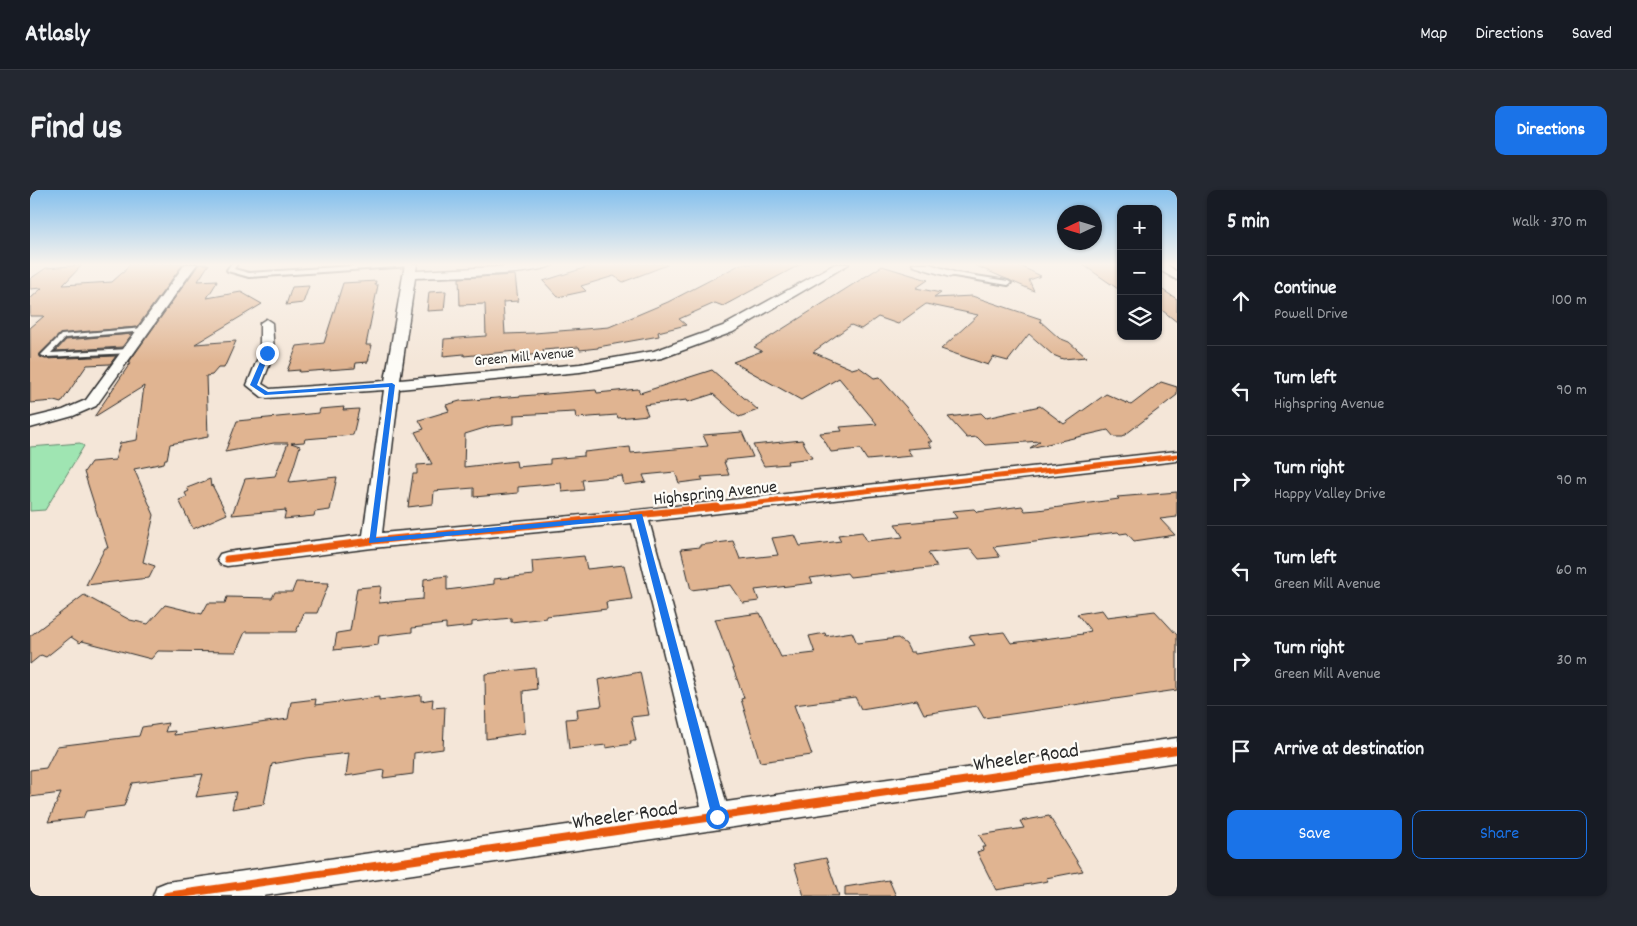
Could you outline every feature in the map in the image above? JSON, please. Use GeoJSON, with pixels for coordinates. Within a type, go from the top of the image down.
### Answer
{"type":"FeatureCollection","features":[{"type":"Feature","properties":{"kind":"street"},"geometry":{"type":"LineString","coordinates":[[30,422],[68,413],[92,403],[168,297]]}},
{"type":"Feature","properties":{"kind":"street"},"geometry":{"type":"LineString","coordinates":[[372,541],[406,297]]}},
{"type":"Feature","properties":{"kind":"street","name":"Green Mill Avenue"},"geometry":{"type":"LineString","coordinates":[[266,323],[267,353],[254,385],[267,394],[580,368],[657,355],[728,329],[785,297]]}},
{"type":"Feature","properties":{"kind":"street","name":"Highspring Avenue"},"geometry":{"type":"LineString","coordinates":[[227,559],[372,541],[639,516],[1177,456]]}},
{"type":"Feature","properties":{"kind":"street"},"geometry":{"type":"LineString","coordinates":[[639,516],[717,817]]}},
{"type":"Feature","properties":{"kind":"street","name":"Wheeler Road"},"geometry":{"type":"LineString","coordinates":[[167,896],[1177,750]]}},
{"type":"Feature","properties":{"kind":"lane"},"geometry":{"type":"LineString","coordinates":[[129,351],[45,355],[63,336],[144,330]]}},
{"type":"Feature","properties":{"kind":"green space"},"geometry":{"type":"Polygon","coordinates":[[[80,443],[84,446],[45,510],[30,511],[30,447],[80,443]]]}},
{"type":"Feature","properties":{"kind":"building"},"geometry":{"type":"Polygon","coordinates":[[[32,297],[159,297],[137,327],[60,334],[40,354],[40,357],[45,359],[116,356],[110,364],[87,365],[61,403],[54,401],[30,403],[30,328],[44,316],[30,316],[30,299],[32,297]]]}},
{"type":"Feature","properties":{"kind":"building"},"geometry":{"type":"Polygon","coordinates":[[[175,297],[250,297],[262,304],[195,344],[236,341],[224,368],[218,368],[212,375],[206,376],[208,437],[170,444],[167,459],[165,459],[164,463],[134,469],[154,515],[143,562],[155,566],[149,578],[86,585],[105,548],[108,548],[84,472],[91,462],[115,460],[120,443],[137,440],[144,386],[94,417],[131,362],[129,362],[175,297]]]}},
{"type":"Feature","properties":{"kind":"building"},"geometry":{"type":"Polygon","coordinates":[[[289,297],[305,297],[303,303],[286,305],[289,297]]]}},
{"type":"Feature","properties":{"kind":"building"},"geometry":{"type":"Polygon","coordinates":[[[339,297],[376,297],[366,345],[372,345],[368,362],[356,363],[355,368],[299,372],[300,370],[287,371],[297,346],[324,343],[339,297]]]}},
{"type":"Feature","properties":{"kind":"building"},"geometry":{"type":"Polygon","coordinates":[[[428,297],[445,297],[444,310],[427,311],[428,297]]]}},
{"type":"Feature","properties":{"kind":"building"},"geometry":{"type":"Polygon","coordinates":[[[460,297],[518,297],[518,301],[503,302],[505,334],[609,327],[678,297],[740,297],[723,306],[715,303],[679,319],[686,325],[658,332],[659,336],[598,348],[580,350],[579,347],[543,350],[544,354],[517,356],[516,351],[443,356],[444,339],[486,336],[485,304],[460,305],[460,297]]]}},
{"type":"Feature","properties":{"kind":"building"},"geometry":{"type":"Polygon","coordinates":[[[833,297],[975,297],[1041,319],[1040,321],[1059,338],[1069,342],[1086,357],[1063,359],[1053,355],[1029,334],[1008,361],[993,357],[988,365],[941,349],[978,315],[926,304],[898,324],[878,317],[861,329],[851,325],[813,352],[852,369],[859,367],[874,378],[879,377],[906,407],[932,442],[928,442],[932,447],[907,449],[912,456],[867,460],[860,449],[831,452],[820,433],[842,431],[840,427],[877,424],[839,378],[801,400],[733,362],[762,351],[754,347],[833,297]]]}},
{"type":"Feature","properties":{"kind":"building"},"geometry":{"type":"Polygon","coordinates":[[[1162,297],[1174,297],[1177,299],[1177,322],[1162,310],[1162,297]]]}},
{"type":"Feature","properties":{"kind":"building"},"geometry":{"type":"Polygon","coordinates":[[[132,334],[122,347],[56,351],[66,340],[132,334]]]}},
{"type":"Feature","properties":{"kind":"building"},"geometry":{"type":"Polygon","coordinates":[[[712,370],[758,410],[739,417],[713,394],[688,402],[687,400],[644,405],[648,415],[618,418],[617,415],[576,418],[575,412],[514,415],[514,424],[491,426],[465,434],[464,467],[516,461],[517,467],[550,464],[550,459],[584,456],[584,452],[630,447],[631,453],[708,446],[703,435],[742,432],[753,457],[725,460],[729,475],[701,477],[703,480],[679,483],[675,472],[643,475],[646,482],[624,485],[622,476],[582,480],[584,490],[562,492],[561,483],[518,487],[518,493],[474,497],[474,488],[434,491],[433,504],[408,507],[413,474],[417,474],[417,465],[432,464],[415,432],[424,429],[419,420],[449,411],[446,405],[460,401],[596,390],[597,393],[638,389],[640,393],[712,370]]]}},
{"type":"Feature","properties":{"kind":"building"},"geometry":{"type":"Polygon","coordinates":[[[1161,382],[1177,387],[1177,395],[1122,437],[1114,437],[1108,430],[1030,448],[1040,441],[985,445],[977,437],[967,438],[948,417],[981,413],[986,418],[1040,406],[1064,424],[1106,394],[1131,405],[1161,382]]]}},
{"type":"Feature","properties":{"kind":"building"},"geometry":{"type":"Polygon","coordinates":[[[344,407],[343,410],[359,409],[353,435],[305,439],[304,442],[291,443],[300,446],[289,482],[337,477],[330,510],[315,512],[314,516],[284,519],[286,510],[232,515],[245,479],[275,476],[288,443],[274,443],[225,452],[237,421],[319,413],[320,409],[344,407]]]}},
{"type":"Feature","properties":{"kind":"building"},"geometry":{"type":"Polygon","coordinates":[[[802,440],[812,458],[787,461],[788,464],[764,466],[753,445],[802,440]]]}},
{"type":"Feature","properties":{"kind":"building"},"geometry":{"type":"Polygon","coordinates":[[[210,479],[211,487],[212,485],[227,514],[193,529],[179,500],[187,497],[185,493],[189,491],[187,488],[210,479]]]}},
{"type":"Feature","properties":{"kind":"building"},"geometry":{"type":"Polygon","coordinates":[[[1177,492],[1177,517],[1160,519],[1175,535],[1134,541],[1127,533],[1120,534],[1118,532],[993,547],[1000,557],[979,559],[971,549],[928,553],[937,567],[850,577],[847,573],[810,578],[813,583],[755,590],[759,601],[743,603],[731,585],[691,590],[681,549],[733,541],[740,559],[778,555],[772,538],[795,535],[800,546],[841,541],[838,535],[862,532],[867,541],[903,537],[895,524],[957,518],[952,511],[974,509],[977,512],[1022,506],[1025,511],[1038,510],[1119,499],[1117,497],[1177,492]]]}},
{"type":"Feature","properties":{"kind":"building"},"geometry":{"type":"Polygon","coordinates":[[[584,556],[587,569],[624,565],[632,599],[606,602],[607,609],[546,616],[546,618],[511,622],[511,618],[472,622],[472,626],[446,629],[446,624],[412,628],[412,632],[379,636],[378,645],[334,650],[337,633],[350,631],[357,588],[381,586],[379,603],[423,599],[424,579],[447,576],[447,590],[494,584],[494,579],[533,575],[532,561],[584,556]]]}},
{"type":"Feature","properties":{"kind":"building"},"geometry":{"type":"Polygon","coordinates":[[[296,582],[329,583],[317,613],[304,613],[296,632],[245,632],[236,652],[158,651],[151,659],[82,641],[80,643],[71,637],[46,657],[41,655],[30,664],[30,636],[84,595],[130,620],[148,624],[165,605],[202,614],[208,603],[225,603],[227,597],[272,598],[275,592],[292,592],[296,582]]]}},
{"type":"Feature","properties":{"kind":"building"},"geometry":{"type":"Polygon","coordinates":[[[1102,610],[1107,617],[1155,611],[1177,635],[1177,690],[984,718],[977,706],[924,714],[917,700],[861,709],[855,697],[794,705],[812,755],[760,762],[741,699],[744,698],[715,619],[760,613],[781,657],[815,653],[809,636],[825,633],[826,636],[852,632],[857,643],[898,638],[906,644],[910,652],[915,654],[975,645],[969,636],[1004,632],[1011,643],[1083,634],[1091,631],[1077,614],[1102,610]]]}},
{"type":"Feature","properties":{"kind":"building"},"geometry":{"type":"Polygon","coordinates":[[[535,668],[537,689],[523,691],[525,733],[486,739],[485,674],[535,668]]]}},
{"type":"Feature","properties":{"kind":"building"},"geometry":{"type":"Polygon","coordinates":[[[640,672],[649,715],[631,717],[636,741],[630,741],[631,744],[606,748],[606,745],[569,749],[566,719],[578,718],[577,709],[602,706],[598,680],[640,672]]]}},
{"type":"Feature","properties":{"kind":"building"},"geometry":{"type":"Polygon","coordinates":[[[421,695],[421,701],[433,699],[432,708],[445,707],[443,749],[414,753],[413,774],[383,778],[384,770],[346,776],[349,753],[306,758],[272,764],[264,804],[232,809],[236,792],[196,797],[203,774],[132,783],[124,806],[86,811],[83,818],[48,822],[61,793],[30,797],[30,770],[46,768],[57,746],[139,736],[142,727],[168,723],[165,732],[175,731],[174,735],[288,719],[291,702],[316,699],[315,705],[379,697],[379,700],[421,695]]]}},
{"type":"Feature","properties":{"kind":"building"},"geometry":{"type":"Polygon","coordinates":[[[1049,816],[1083,871],[1046,878],[1048,881],[996,890],[977,852],[983,850],[982,847],[986,847],[979,835],[1024,828],[1020,821],[1049,816]]]}},
{"type":"Feature","properties":{"kind":"building"},"geometry":{"type":"Polygon","coordinates":[[[826,858],[839,896],[804,896],[794,864],[826,858]]]}},
{"type":"Feature","properties":{"kind":"building"},"geometry":{"type":"Polygon","coordinates":[[[889,880],[896,896],[845,896],[845,887],[889,880]]]}},
{"type":"Feature","properties":{"kind":"cycle path"},"geometry":{"type":"LineString","coordinates":[[227,559],[372,541],[639,516],[1177,456]]}},
{"type":"Feature","properties":{"kind":"cycle path"},"geometry":{"type":"LineString","coordinates":[[167,896],[1177,750]]}},
{"type":"Feature","properties":{"kind":"route"},"geometry":{"type":"LineString","coordinates":[[267,353],[254,385],[267,394],[392,385],[372,541],[639,516],[717,817]]}}]}
